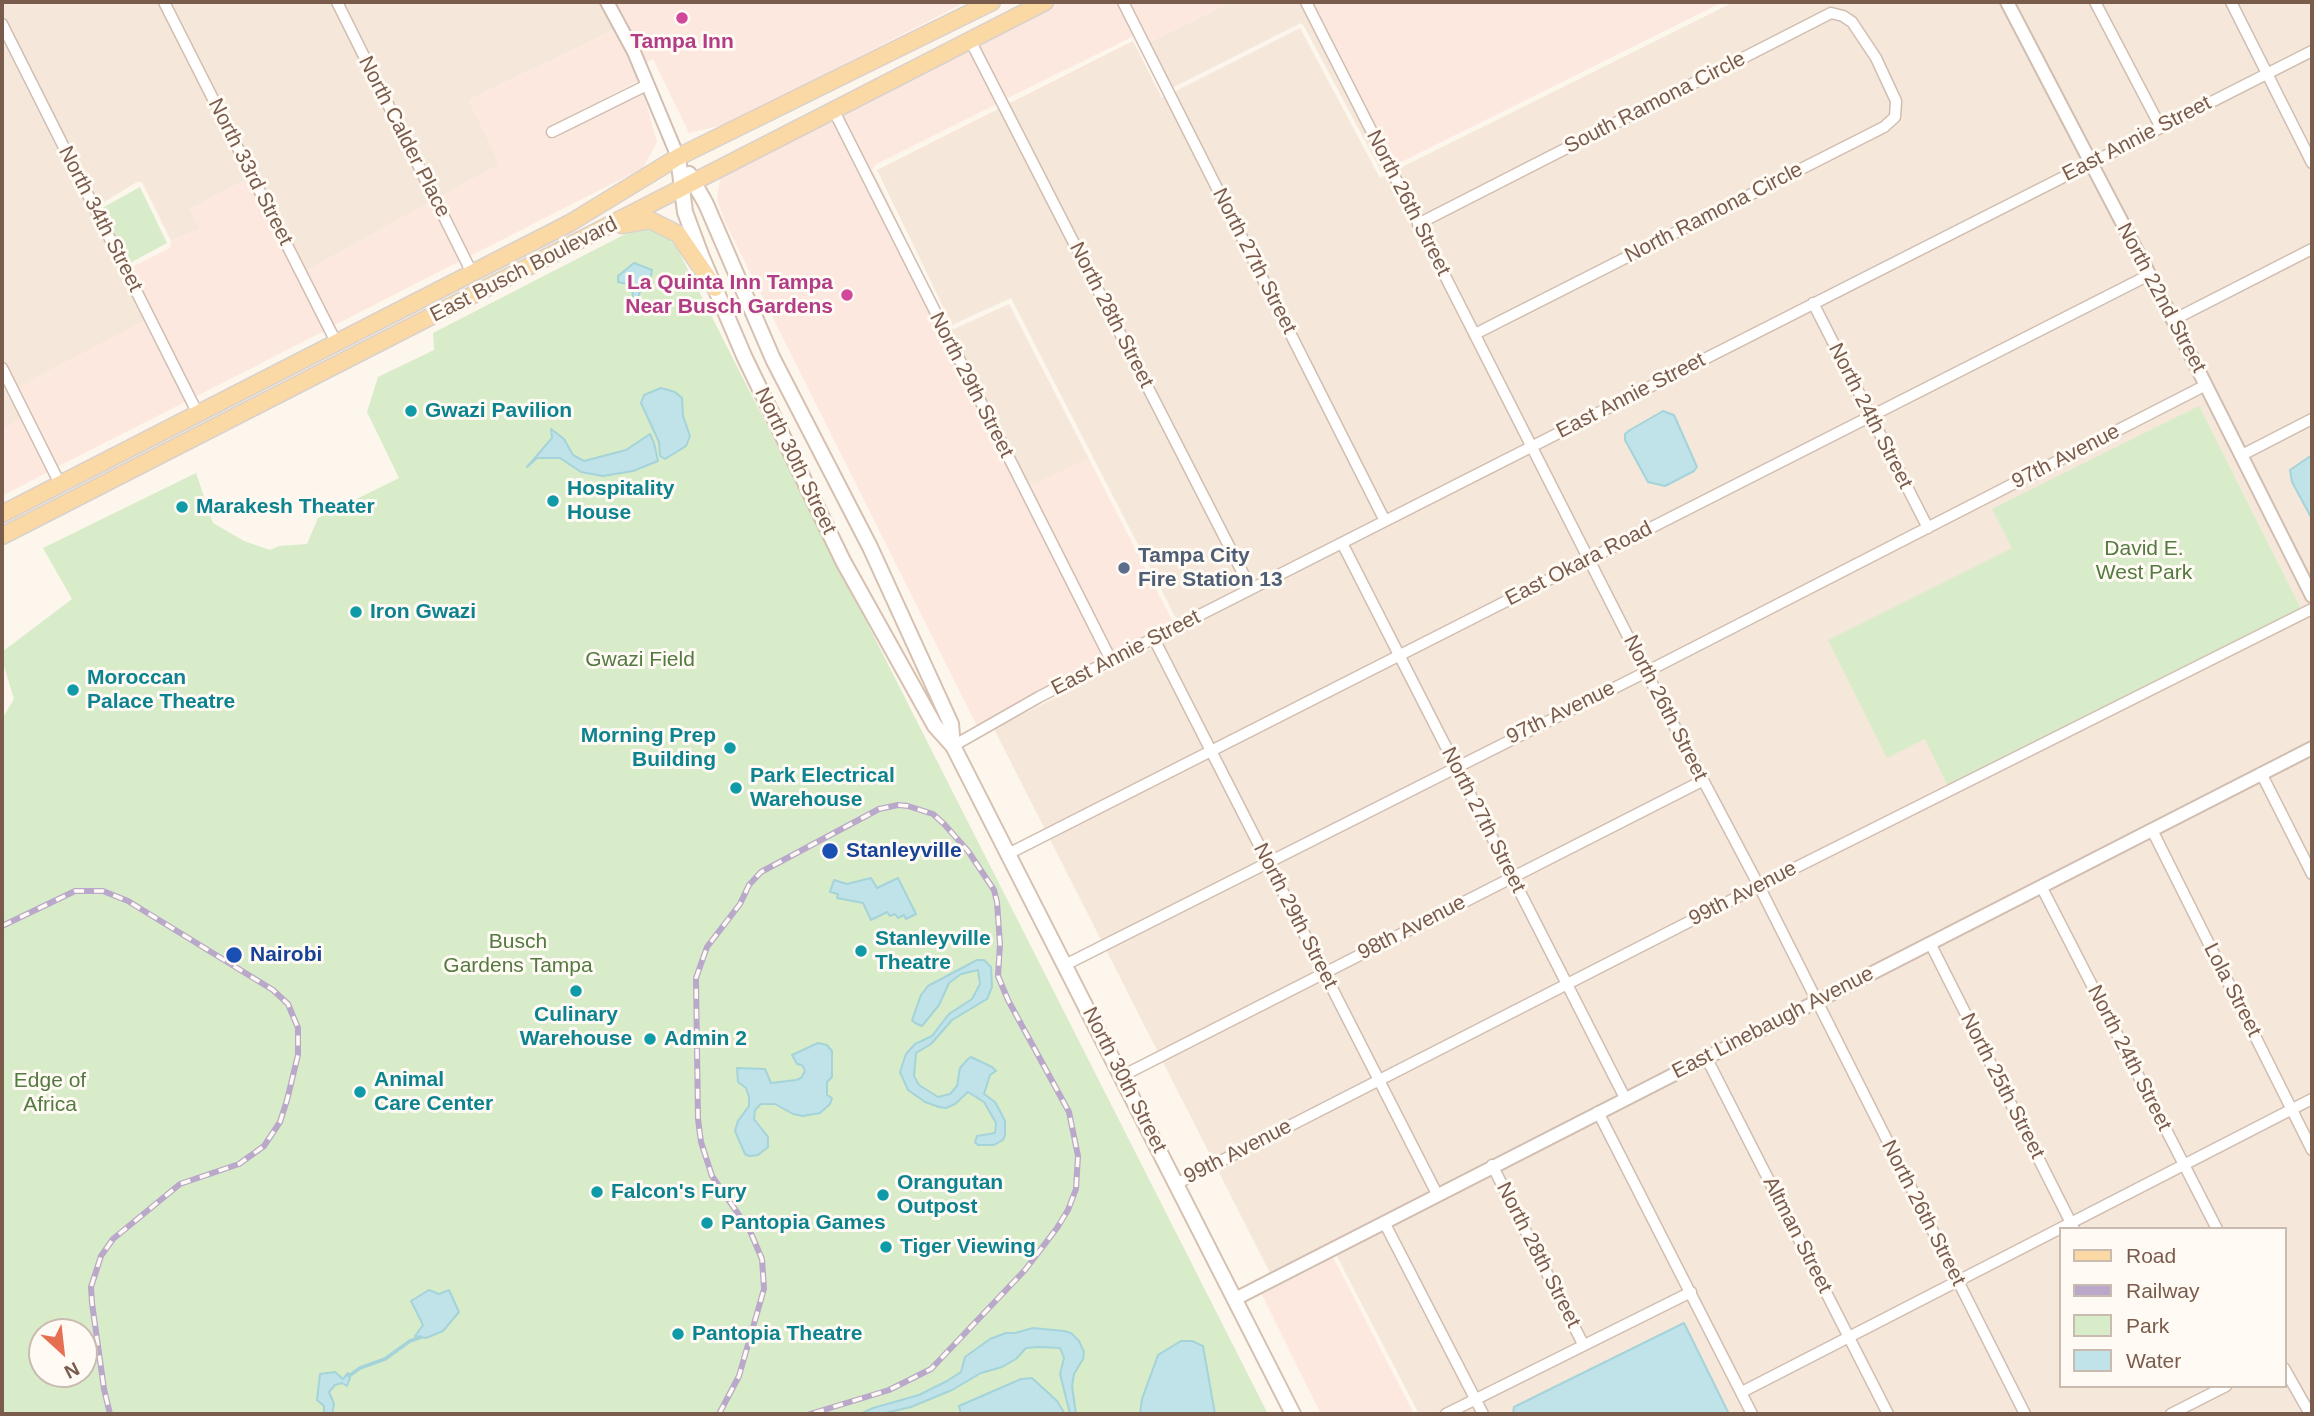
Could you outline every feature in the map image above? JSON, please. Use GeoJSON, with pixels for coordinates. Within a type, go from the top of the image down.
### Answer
{"type":"FeatureCollection","features":[{"type":"Feature","properties":{"kind":"main road","name":"East Busch Boulevard"},"geometry":{"type":"LineString","coordinates":[[2,514],[570,223],[678,157],[992,2]]}},
{"type":"Feature","properties":{"kind":"main road"},"geometry":{"type":"LineString","coordinates":[[970,40],[972,28],[1022,2]]}},
{"type":"Feature","properties":{"kind":"main road","name":"East Busch Boulevard"},"geometry":{"type":"LineString","coordinates":[[2,536],[1045,2]]}},
{"type":"Feature","properties":{"kind":"main road","name":"North 30th Street"},"geometry":{"type":"LineString","coordinates":[[678,157],[687,184],[773,359],[870,547],[951,724],[953,746]]}},
{"type":"Feature","properties":{"kind":"main road","name":"North 30th Street"},"geometry":{"type":"LineString","coordinates":[[687,184],[685,212],[715,288],[744,356],[844,561],[935,726],[953,746],[1293,1414]]}},
{"type":"Feature","properties":{"kind":"main road"},"geometry":{"type":"LineString","coordinates":[[606,228],[650,220],[661,223],[678,234],[715,288]]}},
{"type":"Feature","properties":{"kind":"main road"},"geometry":{"type":"LineString","coordinates":[[381,343],[466,290],[472,283],[472,273]]}},
{"type":"Feature","properties":{"kind":"main road"},"geometry":{"type":"LineString","coordinates":[[112,481],[171,443],[198,414]]}},
{"type":"Feature","properties":{"kind":"street","name":"North 33rd Street"},"geometry":{"type":"LineString","coordinates":[[164,2],[335,342]]}},
{"type":"Feature","properties":{"kind":"street","name":"North Calder Place"},"geometry":{"type":"LineString","coordinates":[[337,2],[472,273]]}},
{"type":"Feature","properties":{"kind":"street","name":"North 30th Street"},"geometry":{"type":"LineString","coordinates":[[607,2],[634,52],[678,157]]}},
{"type":"Feature","properties":{"kind":"street","name":"North 27th Street"},"geometry":{"type":"LineString","coordinates":[[1122,2],[1385,521]]}},
{"type":"Feature","properties":{"kind":"street","name":"North 26th Street"},"geometry":{"type":"LineString","coordinates":[[1306,2],[1646,672],[1759,886],[2025,1414]]}},
{"type":"Feature","properties":{"kind":"street","name":"North 22nd Street"},"geometry":{"type":"LineString","coordinates":[[2007,2],[2311,589]]}},
{"type":"Feature","properties":{"kind":"street"},"geometry":{"type":"LineString","coordinates":[[2095,2],[2161,126]]}},
{"type":"Feature","properties":{"kind":"street"},"geometry":{"type":"LineString","coordinates":[[2231,2],[2312,163]]}},
{"type":"Feature","properties":{"kind":"street","name":"South Ramona Circle"},"geometry":{"type":"LineString","coordinates":[[1419,223],[1831,13],[1852,22],[1876,58]]}},
{"type":"Feature","properties":{"kind":"street","name":"North 34th Street"},"geometry":{"type":"LineString","coordinates":[[2,24],[198,414]]}},
{"type":"Feature","properties":{"kind":"street","name":"North 28th Street"},"geometry":{"type":"LineString","coordinates":[[970,40],[1251,589]]}},
{"type":"Feature","properties":{"kind":"street","name":"East Annie Street"},"geometry":{"type":"LineString","coordinates":[[953,746],[1111,660],[2312,51]]}},
{"type":"Feature","properties":{"kind":"street","name":"North Ramona Circle"},"geometry":{"type":"LineString","coordinates":[[1475,334],[1884,127],[1895,117],[1896,100],[1876,58]]}},
{"type":"Feature","properties":{"kind":"street"},"geometry":{"type":"LineString","coordinates":[[552,132],[647,85]]}},
{"type":"Feature","properties":{"kind":"street","name":"North 29th Street"},"geometry":{"type":"LineString","coordinates":[[833,109],[1111,660]]}},
{"type":"Feature","properties":{"kind":"street"},"geometry":{"type":"LineString","coordinates":[[2173,320],[2312,249]]}},
{"type":"Feature","properties":{"kind":"street","name":"East Okara Road"},"geometry":{"type":"LineString","coordinates":[[1008,854],[2148,275]]}},
{"type":"Feature","properties":{"kind":"street","name":"North 24th Street"},"geometry":{"type":"LineString","coordinates":[[1812,303],[1928,528]]}},
{"type":"Feature","properties":{"kind":"street"},"geometry":{"type":"LineString","coordinates":[[2,368],[60,484]]}},
{"type":"Feature","properties":{"kind":"street","name":"97th Avenue"},"geometry":{"type":"LineString","coordinates":[[1065,965],[2206,385]]}},
{"type":"Feature","properties":{"kind":"street"},"geometry":{"type":"LineString","coordinates":[[2242,455],[2312,419]]}},
{"type":"Feature","properties":{"kind":"street","name":"North 27th Street"},"geometry":{"type":"LineString","coordinates":[[1342,543],[1625,1098]]}},
{"type":"Feature","properties":{"kind":"street","name":"99th Avenue"},"geometry":{"type":"LineString","coordinates":[[1176,1184],[1759,886],[2312,609]]}},
{"type":"Feature","properties":{"kind":"street","name":"North 29th Street"},"geometry":{"type":"LineString","coordinates":[[1154,639],[1437,1194]]}},
{"type":"Feature","properties":{"kind":"street","name":"East Linebaugh Avenue"},"geometry":{"type":"LineString","coordinates":[[1235,1299],[1492,1165],[2312,748]]}},
{"type":"Feature","properties":{"kind":"street"},"geometry":{"type":"LineString","coordinates":[[2261,773],[2312,874]]}},
{"type":"Feature","properties":{"kind":"street","name":"98th Avenue"},"geometry":{"type":"LineString","coordinates":[[1122,1076],[1702,781]]}},
{"type":"Feature","properties":{"kind":"street","name":"Lola Street"},"geometry":{"type":"LineString","coordinates":[[2151,830],[2312,1150]]}},
{"type":"Feature","properties":{"kind":"street","name":"North 24th Street"},"geometry":{"type":"LineString","coordinates":[[2041,886],[2216,1227]]}},
{"type":"Feature","properties":{"kind":"street","name":"North 25th Street"},"geometry":{"type":"LineString","coordinates":[[1930,943],[2072,1226]]}},
{"type":"Feature","properties":{"kind":"street","name":"Altman Street"},"geometry":{"type":"LineString","coordinates":[[1706,1056],[1888,1414]]}},
{"type":"Feature","properties":{"kind":"street"},"geometry":{"type":"LineString","coordinates":[[2072,1226],[2312,1099]]}},
{"type":"Feature","properties":{"kind":"street"},"geometry":{"type":"LineString","coordinates":[[1598,1112],[1752,1414]]}},
{"type":"Feature","properties":{"kind":"street","name":"North 28th Street"},"geometry":{"type":"LineString","coordinates":[[1492,1165],[1583,1344]]}},
{"type":"Feature","properties":{"kind":"street"},"geometry":{"type":"LineString","coordinates":[[1384,1222],[1483,1414]]}},
{"type":"Feature","properties":{"kind":"street"},"geometry":{"type":"LineString","coordinates":[[1742,1392],[1957,1280],[2058,1233]]}},
{"type":"Feature","properties":{"kind":"street"},"geometry":{"type":"LineString","coordinates":[[1446,1414],[1691,1292]]}},
{"type":"Feature","properties":{"kind":"street"},"geometry":{"type":"LineString","coordinates":[[2286,1372],[2310,1414]]}},
{"type":"Feature","properties":{"kind":"street"},"geometry":{"type":"LineString","coordinates":[[2171,1414],[2222,1388]]}},
{"type":"Feature","properties":{"kind":"shaded area"},"geometry":{"type":"Polygon","coordinates":[[[2,2],[159,2],[248,179],[190,209],[200,229],[171,241],[142,182],[137,182],[99,205],[2,12],[2,2]]]}},
{"type":"Feature","properties":{"kind":"shaded area"},"geometry":{"type":"Polygon","coordinates":[[[170,2],[331,2],[431,202],[306,271],[170,2]]]}},
{"type":"Feature","properties":{"kind":"shaded area"},"geometry":{"type":"Polygon","coordinates":[[[343,2],[602,2],[616,29],[469,100],[500,164],[440,197],[343,2]]]}},
{"type":"Feature","properties":{"kind":"shaded area"},"geometry":{"type":"Polygon","coordinates":[[[613,2],[966,2],[727,124],[689,133],[653,59],[645,63],[613,2]]]}},
{"type":"Feature","properties":{"kind":"shaded area"},"geometry":{"type":"Polygon","coordinates":[[[1060,2],[1116,2],[1134,36],[1006,99],[978,44],[1060,2]]]}},
{"type":"Feature","properties":{"kind":"shaded area"},"geometry":{"type":"Polygon","coordinates":[[[1128,2],[1231,2],[1149,42],[1128,2]]]}},
{"type":"Feature","properties":{"kind":"shaded area"},"geometry":{"type":"Polygon","coordinates":[[[1231,2],[1300,2],[1385,169],[1381,171],[1301,23],[1172,88],[1149,42],[1231,2]]]}},
{"type":"Feature","properties":{"kind":"shaded area"},"geometry":{"type":"Polygon","coordinates":[[[1312,2],[1723,2],[1395,165],[1312,2]]]}},
{"type":"Feature","properties":{"kind":"shaded area"},"geometry":{"type":"Polygon","coordinates":[[[1734,2],[2312,2],[2312,1414],[1419,1414],[1330,1243],[1270,1273],[994,729],[1183,632],[1011,298],[952,325],[877,170],[1133,41],[1162,98],[1300,28],[1380,178],[1734,2]]]}},
{"type":"Feature","properties":{"kind":"shaded area"},"geometry":{"type":"Polygon","coordinates":[[[616,29],[640,80],[545,129],[551,140],[643,92],[657,142],[643,168],[470,256],[440,197],[499,164],[469,100],[616,29]]]}},
{"type":"Feature","properties":{"kind":"shaded area"},"geometry":{"type":"Polygon","coordinates":[[[2,36],[145,321],[17,388],[2,357],[2,36]]]}},
{"type":"Feature","properties":{"kind":"shaded area"},"geometry":{"type":"Polygon","coordinates":[[[969,49],[997,104],[875,165],[872,170],[876,177],[872,179],[841,114],[969,49]]]}},
{"type":"Feature","properties":{"kind":"shaded area"},"geometry":{"type":"Polygon","coordinates":[[[832,119],[1103,657],[977,726],[725,222],[717,199],[720,179],[832,119]]]}},
{"type":"Feature","properties":{"kind":"shaded area"},"geometry":{"type":"Polygon","coordinates":[[[876,177],[949,328],[954,329],[1009,304],[1089,459],[1029,487],[872,179],[876,177]]]}},
{"type":"Feature","properties":{"kind":"shaded area"},"geometry":{"type":"Polygon","coordinates":[[[248,179],[324,331],[195,397],[130,268],[170,248],[171,241],[200,229],[190,209],[248,179]]]}},
{"type":"Feature","properties":{"kind":"shaded area"},"geometry":{"type":"Polygon","coordinates":[[[431,202],[460,261],[333,326],[306,271],[431,202]]]}},
{"type":"Feature","properties":{"kind":"shaded area"},"geometry":{"type":"Polygon","coordinates":[[[145,321],[185,402],[57,467],[17,388],[145,321]]]}},
{"type":"Feature","properties":{"kind":"shaded area"},"geometry":{"type":"Polygon","coordinates":[[[2,380],[21,419],[2,429],[2,380]]]}},
{"type":"Feature","properties":{"kind":"shaded area"},"geometry":{"type":"Polygon","coordinates":[[[21,419],[48,472],[2,496],[2,429],[21,419]]]}},
{"type":"Feature","properties":{"kind":"shaded area"},"geometry":{"type":"Polygon","coordinates":[[[1089,459],[1173,622],[1113,652],[1029,487],[1089,459]]]}},
{"type":"Feature","properties":{"kind":"shaded area"},"geometry":{"type":"Polygon","coordinates":[[[1332,1255],[1414,1414],[1321,1414],[1260,1291],[1332,1255]]]}},
{"type":"Feature","properties":{"kind":"green space"},"geometry":{"type":"Polygon","coordinates":[[[140,187],[167,243],[130,263],[102,208],[140,187]]]}},
{"type":"Feature","properties":{"kind":"green space","name":"Busch Gardens Tampa"},"geometry":{"type":"Polygon","coordinates":[[[637,228],[661,231],[677,248],[1268,1414],[2,1414],[2,719],[14,699],[2,652],[72,599],[43,548],[196,473],[213,523],[244,541],[270,550],[279,546],[307,544],[318,518],[399,478],[367,412],[378,377],[434,350],[433,333],[637,228]]]}},
{"type":"Feature","properties":{"kind":"green space","name":"David E. West Park"},"geometry":{"type":"Polygon","coordinates":[[[2199,406],[2302,611],[1949,788],[1925,739],[1887,758],[1828,640],[2012,548],[1992,509],[2199,406]]]}},
{"type":"Feature","properties":{"kind":"water"},"geometry":{"type":"Polygon","coordinates":[[[634,263],[652,270],[639,294],[638,302],[633,299],[632,285],[618,282],[618,276],[634,263]]]}},
{"type":"Feature","properties":{"kind":"water"},"geometry":{"type":"Polygon","coordinates":[[[661,388],[675,392],[682,398],[683,416],[690,436],[686,446],[665,459],[660,456],[659,442],[641,403],[644,395],[661,388]]]}},
{"type":"Feature","properties":{"kind":"water"},"geometry":{"type":"Polygon","coordinates":[[[1663,411],[1674,415],[1697,467],[1665,486],[1648,482],[1625,440],[1625,434],[1630,430],[1663,411]]]}},
{"type":"Feature","properties":{"kind":"water"},"geometry":{"type":"Polygon","coordinates":[[[551,429],[564,439],[573,455],[584,461],[626,450],[650,434],[658,461],[633,471],[603,476],[581,472],[560,458],[537,458],[527,467],[552,438],[551,429]]]}},
{"type":"Feature","properties":{"kind":"water"},"geometry":{"type":"Polygon","coordinates":[[[2312,455],[2312,519],[2292,482],[2290,470],[2312,455]]]}},
{"type":"Feature","properties":{"kind":"water"},"geometry":{"type":"Polygon","coordinates":[[[871,878],[877,888],[898,878],[916,914],[906,919],[904,915],[898,918],[887,912],[871,920],[863,903],[837,898],[838,894],[830,892],[834,880],[847,884],[871,878]]]}},
{"type":"Feature","properties":{"kind":"water"},"geometry":{"type":"Polygon","coordinates":[[[977,960],[984,960],[991,967],[992,987],[987,999],[952,1020],[931,1044],[916,1053],[914,1076],[919,1085],[938,1097],[950,1094],[957,1086],[960,1068],[971,1057],[992,1067],[996,1071],[990,1075],[984,1094],[995,1102],[1005,1121],[1003,1140],[994,1145],[978,1145],[975,1142],[977,1136],[995,1133],[996,1123],[984,1102],[968,1092],[946,1108],[925,1102],[908,1090],[900,1072],[906,1054],[915,1044],[932,1036],[949,1014],[972,999],[980,984],[978,970],[961,974],[949,983],[939,1005],[922,1026],[912,1020],[921,995],[928,986],[977,960]]]}},
{"type":"Feature","properties":{"kind":"water"},"geometry":{"type":"Polygon","coordinates":[[[818,1043],[827,1045],[832,1051],[832,1077],[827,1082],[827,1095],[832,1098],[830,1104],[820,1113],[803,1116],[793,1114],[775,1104],[761,1104],[755,1110],[754,1119],[768,1137],[768,1147],[758,1155],[745,1154],[735,1131],[738,1121],[749,1106],[749,1097],[746,1088],[738,1082],[737,1068],[765,1069],[771,1083],[796,1080],[801,1078],[805,1071],[792,1055],[818,1043]]]}},
{"type":"Feature","properties":{"kind":"water"},"geometry":{"type":"Polygon","coordinates":[[[429,1290],[439,1294],[449,1290],[459,1312],[443,1331],[426,1338],[415,1336],[423,1325],[411,1301],[429,1290]]]}},
{"type":"Feature","properties":{"kind":"water"},"geometry":{"type":"Polygon","coordinates":[[[1684,1323],[1729,1414],[1513,1414],[1514,1407],[1684,1323]]]}},
{"type":"Feature","properties":{"kind":"water"},"geometry":{"type":"Polygon","coordinates":[[[1033,1328],[1064,1331],[1071,1333],[1079,1341],[1084,1352],[1074,1374],[1072,1386],[1076,1414],[1070,1414],[1060,1374],[1064,1358],[1060,1348],[1039,1347],[1026,1348],[1016,1359],[1002,1367],[981,1373],[952,1390],[911,1407],[881,1414],[860,1414],[919,1395],[947,1381],[961,1372],[965,1357],[990,1339],[1033,1328]]]}},
{"type":"Feature","properties":{"kind":"water"},"geometry":{"type":"Polygon","coordinates":[[[1181,1341],[1192,1341],[1203,1346],[1215,1414],[1140,1414],[1142,1399],[1158,1355],[1181,1341]]]}},
{"type":"Feature","properties":{"kind":"water"},"geometry":{"type":"Polygon","coordinates":[[[335,1372],[343,1379],[348,1373],[350,1378],[347,1386],[342,1383],[335,1385],[329,1392],[334,1404],[332,1414],[324,1414],[324,1406],[317,1400],[320,1374],[335,1372]]]}},
{"type":"Feature","properties":{"kind":"water"},"geometry":{"type":"Polygon","coordinates":[[[1032,1378],[1057,1401],[1065,1414],[961,1414],[959,1406],[1021,1379],[1032,1378]]]}},
{"type":"Feature","properties":{"kind":"waterway"},"geometry":{"type":"LineString","coordinates":[[349,1376],[360,1368],[385,1359],[410,1341],[421,1337]]}},
{"type":"Feature","properties":{"kind":"railway"},"geometry":{"type":"LineString","coordinates":[[719,1414],[739,1376],[764,1289],[762,1259],[750,1231],[712,1176],[701,1142],[698,1119],[696,978],[707,947],[740,904],[749,885],[761,872],[879,809],[908,806],[933,814],[944,824],[968,851],[994,890],[1000,944],[998,976],[1008,1000],[1069,1112],[1078,1156],[1076,1189],[1057,1228],[1025,1270],[931,1369],[889,1390],[810,1414]]}},
{"type":"Feature","properties":{"kind":"railway"},"geometry":{"type":"LineString","coordinates":[[2,926],[75,891],[103,891],[128,901],[273,990],[288,1004],[298,1028],[298,1055],[287,1100],[280,1122],[264,1146],[239,1164],[180,1184],[113,1239],[101,1256],[91,1287],[104,1389],[110,1414]]}},
{"type":"Feature","properties":{"kind":"place","name":"Tampa Inn"},"geometry":{"type":"Point","coordinates":[682,18]}},
{"type":"Feature","properties":{"kind":"place","name":"La Quinta Inn Tampa Near Busch Gardens"},"geometry":{"type":"Point","coordinates":[847,295]}},
{"type":"Feature","properties":{"kind":"place","name":"Gwazi Pavilion"},"geometry":{"type":"Point","coordinates":[411,411]}},
{"type":"Feature","properties":{"kind":"place","name":"Hospitality House"},"geometry":{"type":"Point","coordinates":[553,501]}},
{"type":"Feature","properties":{"kind":"place","name":"Marakesh Theater"},"geometry":{"type":"Point","coordinates":[182,507]}},
{"type":"Feature","properties":{"kind":"place","name":"Tampa City Fire Station 13"},"geometry":{"type":"Point","coordinates":[1124,568]}},
{"type":"Feature","properties":{"kind":"place","name":"Iron Gwazi"},"geometry":{"type":"Point","coordinates":[356,612]}},
{"type":"Feature","properties":{"kind":"place","name":"Moroccan Palace Theatre"},"geometry":{"type":"Point","coordinates":[73,690]}},
{"type":"Feature","properties":{"kind":"place","name":"Morning Prep Building"},"geometry":{"type":"Point","coordinates":[730,748]}},
{"type":"Feature","properties":{"kind":"place","name":"Park Electrical Warehouse"},"geometry":{"type":"Point","coordinates":[736,788]}},
{"type":"Feature","properties":{"kind":"place","name":"Stanleyville"},"geometry":{"type":"Point","coordinates":[830,851]}},
{"type":"Feature","properties":{"kind":"place","name":"Stanleyville Theatre"},"geometry":{"type":"Point","coordinates":[861,951]}},
{"type":"Feature","properties":{"kind":"place","name":"Nairobi"},"geometry":{"type":"Point","coordinates":[234,955]}},
{"type":"Feature","properties":{"kind":"place","name":"Culinary Warehouse"},"geometry":{"type":"Point","coordinates":[576,991]}},
{"type":"Feature","properties":{"kind":"place","name":"Admin 2"},"geometry":{"type":"Point","coordinates":[650,1039]}},
{"type":"Feature","properties":{"kind":"place","name":"Animal Care Center"},"geometry":{"type":"Point","coordinates":[360,1092]}},
{"type":"Feature","properties":{"kind":"place","name":"Falcon's Fury"},"geometry":{"type":"Point","coordinates":[597,1192]}},
{"type":"Feature","properties":{"kind":"place","name":"Orangutan Outpost"},"geometry":{"type":"Point","coordinates":[883,1195]}},
{"type":"Feature","properties":{"kind":"place","name":"Pantopia Games"},"geometry":{"type":"Point","coordinates":[707,1223]}},
{"type":"Feature","properties":{"kind":"place","name":"Tiger Viewing"},"geometry":{"type":"Point","coordinates":[886,1247]}},
{"type":"Feature","properties":{"kind":"place","name":"Pantopia Theatre"},"geometry":{"type":"Point","coordinates":[678,1334]}},
{"type":"Feature","properties":{"kind":"park label","name":"Gwazi Field"},"geometry":{"type":"Point","coordinates":[640,660]}},
{"type":"Feature","properties":{"kind":"park label","name":"Edge of Africa"},"geometry":{"type":"Point","coordinates":[50,1093]}}]}
